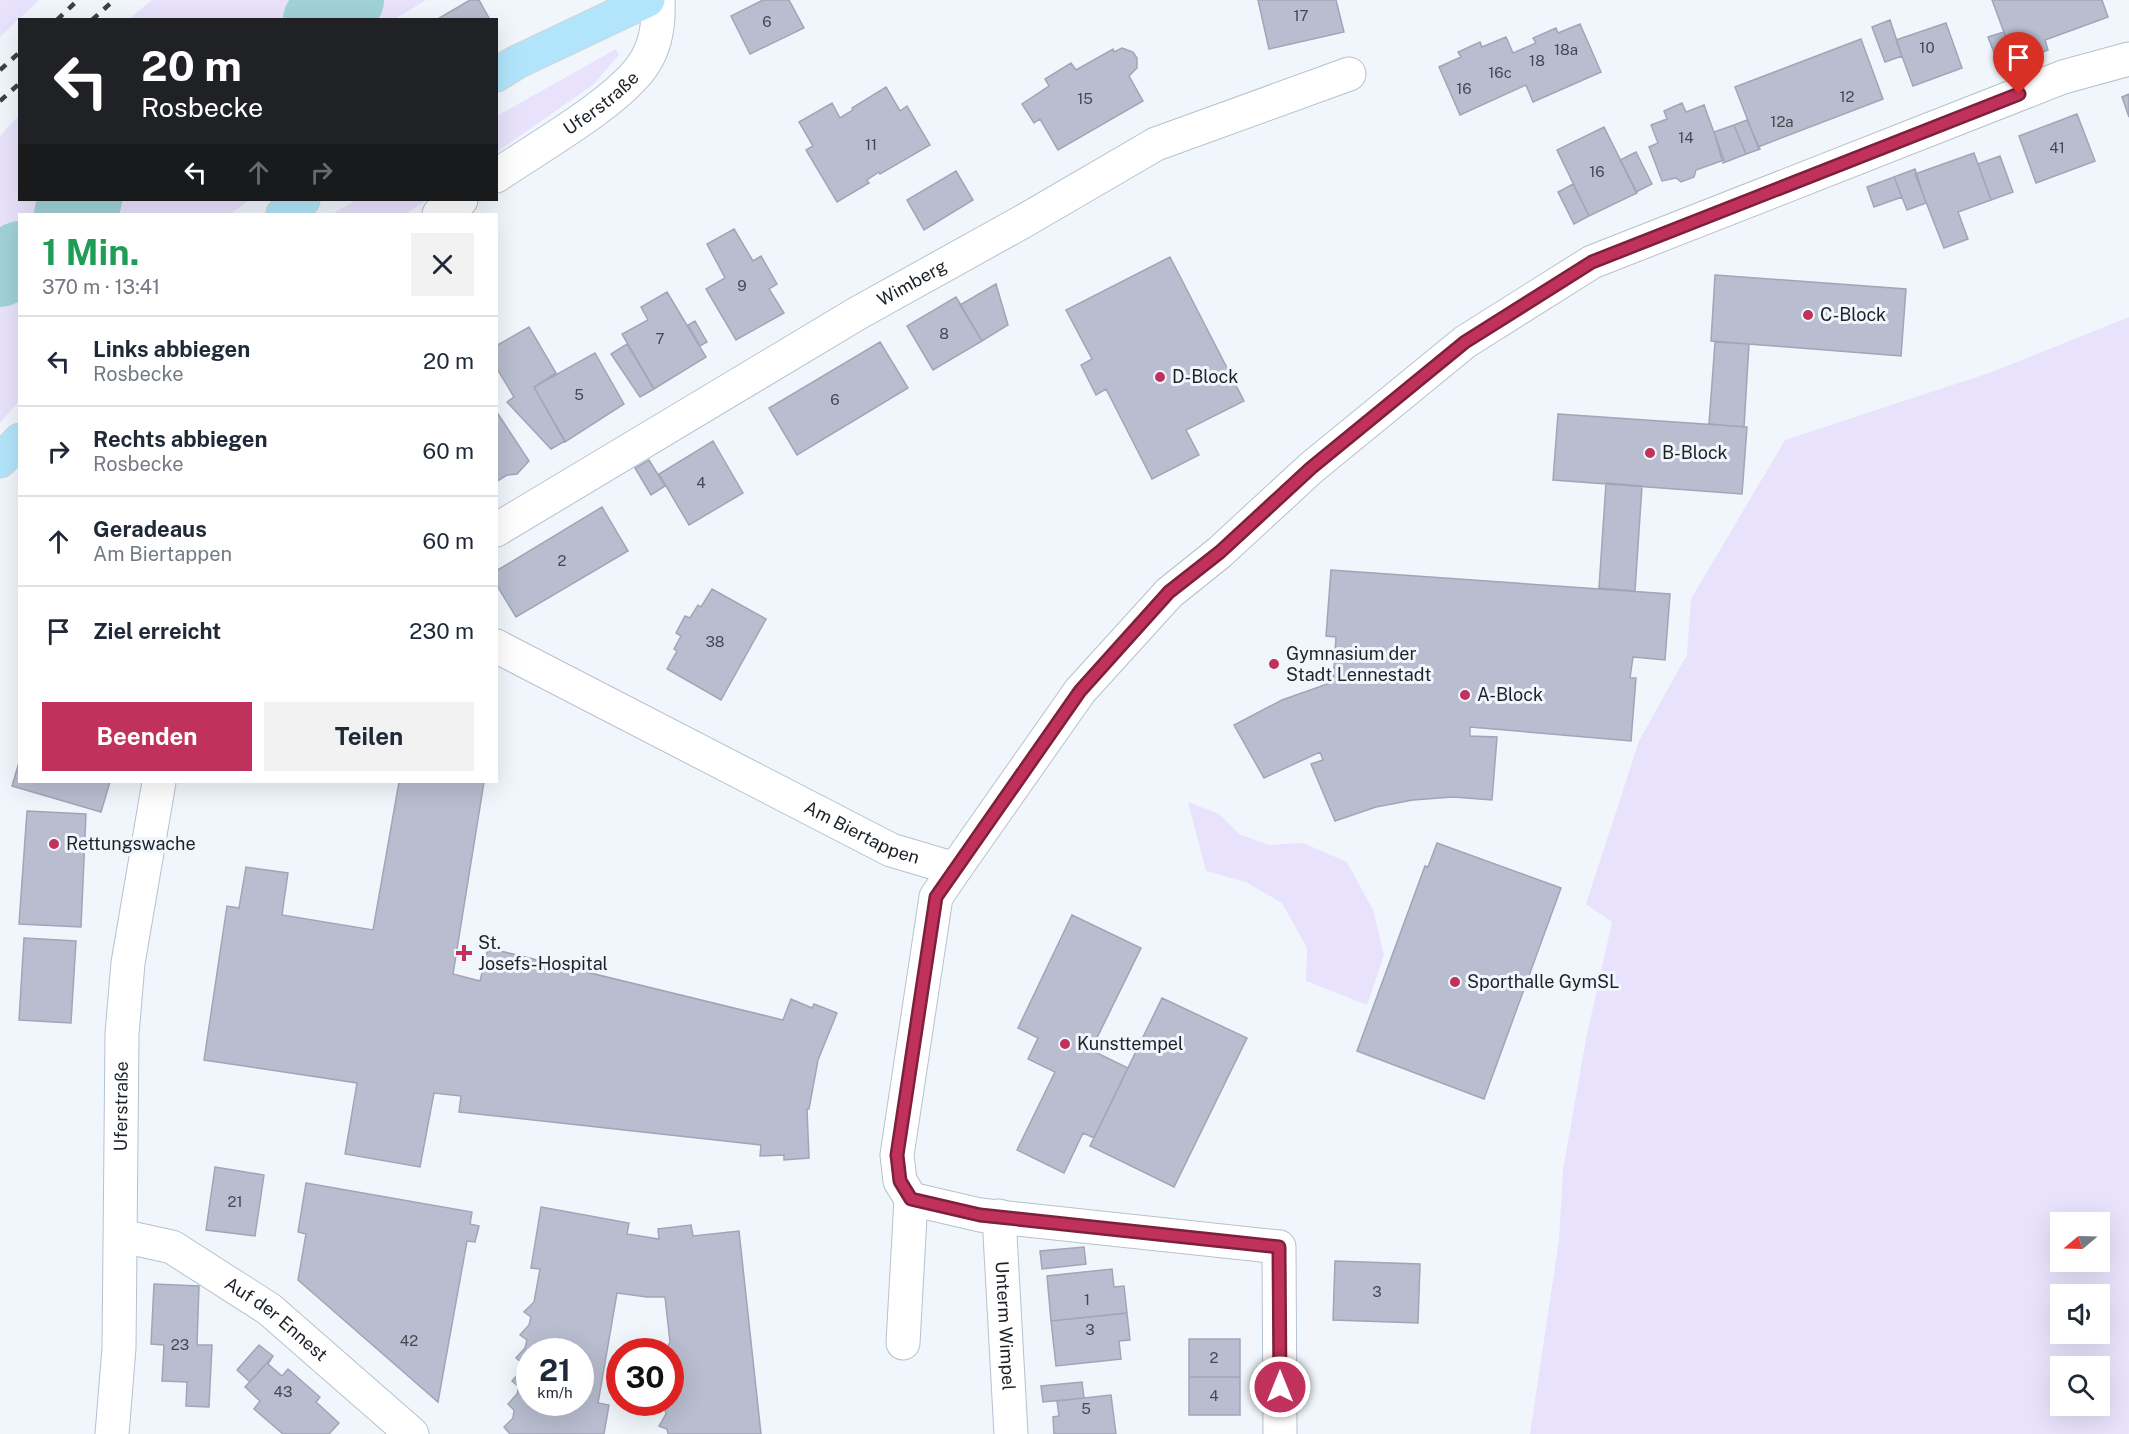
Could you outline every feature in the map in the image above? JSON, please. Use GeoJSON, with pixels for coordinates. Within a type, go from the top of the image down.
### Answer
{"type":"FeatureCollection","features":[{"type":"Feature","properties":{"kind":"main road"},"geometry":{"type":"LineString","coordinates":[[498,74],[517,62],[648,0]]}},
{"type":"Feature","properties":{"kind":"main road"},"geometry":{"type":"LineString","coordinates":[[284,213],[302,201]]}},
{"type":"Feature","properties":{"kind":"main road"},"geometry":{"type":"LineString","coordinates":[[0,461],[18,442]]}},
{"type":"Feature","properties":{"kind":"street","name":"Uferstraße"},"geometry":{"type":"LineString","coordinates":[[498,175],[611,98],[645,62],[660,23],[658,0]]}},
{"type":"Feature","properties":{"kind":"street"},"geometry":{"type":"LineString","coordinates":[[903,1343],[911,1199],[900,1181],[897,1155],[936,897],[1080,691],[1169,592],[1220,552],[1311,468],[1465,342],[1592,262],[2063,77],[2129,58]]}},
{"type":"Feature","properties":{"kind":"street","name":"Wimberg"},"geometry":{"type":"LineString","coordinates":[[498,529],[858,313],[1156,144],[1349,74]]}},
{"type":"Feature","properties":{"kind":"street"},"geometry":{"type":"LineString","coordinates":[[441,213],[459,201]]}},
{"type":"Feature","properties":{"kind":"street","name":"Am Biertappen"},"geometry":{"type":"LineString","coordinates":[[498,647],[891,850],[955,868]]}},
{"type":"Feature","properties":{"kind":"street","name":"Uferstraße"},"geometry":{"type":"LineString","coordinates":[[112,1434],[119,1348],[122,1236],[122,1034],[128,963],[159,783]]}},
{"type":"Feature","properties":{"kind":"street"},"geometry":{"type":"LineString","coordinates":[[911,1199],[980,1215],[1279,1247],[1280,1434]]}},
{"type":"Feature","properties":{"kind":"street","name":"Unterm Wimpel"},"geometry":{"type":"LineString","coordinates":[[999,1216],[1011,1434]]}},
{"type":"Feature","properties":{"kind":"street","name":"Auf der Ennest"},"geometry":{"type":"LineString","coordinates":[[122,1236],[172,1247],[269,1309],[412,1434]]}},
{"type":"Feature","properties":{"kind":"shaded area"},"geometry":{"type":"Polygon","coordinates":[[[0,0],[39,0],[18,18],[0,37],[0,0]]]}},
{"type":"Feature","properties":{"kind":"shaded area"},"geometry":{"type":"Polygon","coordinates":[[[152,0],[426,0],[397,18],[130,18],[152,0]]]}},
{"type":"Feature","properties":{"kind":"shaded area"},"geometry":{"type":"Polygon","coordinates":[[[616,49],[619,55],[594,84],[498,151],[498,115],[616,49]]]}},
{"type":"Feature","properties":{"kind":"shaded area"},"geometry":{"type":"Polygon","coordinates":[[[18,116],[18,201],[248,201],[232,213],[18,213],[18,402],[0,423],[0,136],[18,116]]]}},
{"type":"Feature","properties":{"kind":"shaded area"},"geometry":{"type":"Polygon","coordinates":[[[354,201],[425,201],[407,213],[334,213],[354,201]]]}},
{"type":"Feature","properties":{"kind":"shaded area"},"geometry":{"type":"Polygon","coordinates":[[[2129,317],[2129,1434],[1530,1434],[1559,1240],[1563,1170],[1586,1039],[1612,922],[1586,904],[1639,741],[1687,655],[1691,599],[1785,440],[1992,372],[2129,317]]]}},
{"type":"Feature","properties":{"kind":"shaded area"},"geometry":{"type":"Polygon","coordinates":[[[1188,802],[1219,814],[1239,834],[1269,845],[1303,843],[1347,862],[1373,910],[1384,955],[1367,1005],[1306,981],[1307,948],[1282,903],[1246,882],[1206,871],[1188,802]]]}},
{"type":"Feature","properties":{"kind":"building"},"geometry":{"type":"Polygon","coordinates":[[[470,0],[479,0],[489,18],[439,18],[470,0]]]}},
{"type":"Feature","properties":{"kind":"building"},"geometry":{"type":"Polygon","coordinates":[[[763,0],[789,0],[804,28],[750,54],[731,16],[763,0]]]}},
{"type":"Feature","properties":{"kind":"building"},"geometry":{"type":"Polygon","coordinates":[[[1258,0],[1336,0],[1344,32],[1269,49],[1258,0]]]}},
{"type":"Feature","properties":{"kind":"building"},"geometry":{"type":"Polygon","coordinates":[[[1992,0],[2102,0],[2108,17],[2045,40],[2048,50],[2015,62],[1992,0]]]}},
{"type":"Feature","properties":{"kind":"building"},"geometry":{"type":"Polygon","coordinates":[[[1890,20],[1902,56],[1885,62],[1872,27],[1890,20]]]}},
{"type":"Feature","properties":{"kind":"building"},"geometry":{"type":"Polygon","coordinates":[[[1946,23],[1962,68],[1913,86],[1896,40],[1946,23]]]}},
{"type":"Feature","properties":{"kind":"building"},"geometry":{"type":"Polygon","coordinates":[[[1580,24],[1601,72],[1533,102],[1526,85],[1460,115],[1439,67],[1461,57],[1458,52],[1480,42],[1482,47],[1506,37],[1513,53],[1536,43],[1533,38],[1556,28],[1558,33],[1580,24]]]}},
{"type":"Feature","properties":{"kind":"building"},"geometry":{"type":"Polygon","coordinates":[[[2004,32],[2015,62],[2000,68],[1988,37],[2004,32]]]}},
{"type":"Feature","properties":{"kind":"building"},"geometry":{"type":"Polygon","coordinates":[[[1861,39],[1883,99],[1758,147],[1735,87],[1861,39]]]}},
{"type":"Feature","properties":{"kind":"building"},"geometry":{"type":"Polygon","coordinates":[[[1122,48],[1133,52],[1137,58],[1137,68],[1129,76],[1143,101],[1058,150],[1040,119],[1034,123],[1022,104],[1049,86],[1045,79],[1071,63],[1076,70],[1113,49],[1114,52],[1122,48]]]}},
{"type":"Feature","properties":{"kind":"building"},"geometry":{"type":"Polygon","coordinates":[[[886,87],[900,111],[907,106],[930,145],[880,174],[879,172],[867,180],[869,183],[837,202],[806,150],[813,146],[799,122],[832,103],[840,118],[886,87]]]}},
{"type":"Feature","properties":{"kind":"building"},"geometry":{"type":"Polygon","coordinates":[[[2129,94],[2129,117],[2122,97],[2129,94]]]}},
{"type":"Feature","properties":{"kind":"building"},"geometry":{"type":"Polygon","coordinates":[[[1682,103],[1686,112],[1704,105],[1724,160],[1696,170],[1694,177],[1681,182],[1676,178],[1662,181],[1649,147],[1658,143],[1651,125],[1667,119],[1664,111],[1682,103]]]}},
{"type":"Feature","properties":{"kind":"building"},"geometry":{"type":"Polygon","coordinates":[[[2077,114],[2095,161],[2036,183],[2019,136],[2077,114]]]}},
{"type":"Feature","properties":{"kind":"building"},"geometry":{"type":"Polygon","coordinates":[[[1747,120],[1760,149],[1746,154],[1734,125],[1747,120]]]}},
{"type":"Feature","properties":{"kind":"building"},"geometry":{"type":"Polygon","coordinates":[[[1734,125],[1746,154],[1723,163],[1714,132],[1734,125]]]}},
{"type":"Feature","properties":{"kind":"building"},"geometry":{"type":"Polygon","coordinates":[[[1604,127],[1637,193],[1589,216],[1557,150],[1604,127]]]}},
{"type":"Feature","properties":{"kind":"building"},"geometry":{"type":"Polygon","coordinates":[[[1636,152],[1652,184],[1636,192],[1620,160],[1636,152]]]}},
{"type":"Feature","properties":{"kind":"building"},"geometry":{"type":"Polygon","coordinates":[[[1974,153],[1991,200],[1958,212],[1968,239],[1944,248],[1915,174],[1974,153]]]}},
{"type":"Feature","properties":{"kind":"building"},"geometry":{"type":"Polygon","coordinates":[[[2000,156],[2013,192],[1991,200],[1978,164],[2000,156]]]}},
{"type":"Feature","properties":{"kind":"building"},"geometry":{"type":"Polygon","coordinates":[[[1915,169],[1926,203],[1907,210],[1894,177],[1915,169]]]}},
{"type":"Feature","properties":{"kind":"building"},"geometry":{"type":"Polygon","coordinates":[[[956,171],[973,200],[924,230],[907,200],[956,171]]]}},
{"type":"Feature","properties":{"kind":"building"},"geometry":{"type":"Polygon","coordinates":[[[1894,177],[1902,197],[1874,207],[1867,187],[1894,177]]]}},
{"type":"Feature","properties":{"kind":"building"},"geometry":{"type":"Polygon","coordinates":[[[1573,184],[1589,216],[1574,224],[1558,192],[1573,184]]]}},
{"type":"Feature","properties":{"kind":"building"},"geometry":{"type":"Polygon","coordinates":[[[734,229],[753,261],[761,256],[777,284],[769,289],[784,313],[736,340],[706,289],[725,278],[707,244],[734,229]]]}},
{"type":"Feature","properties":{"kind":"building","name":"D-Block"},"geometry":{"type":"Polygon","coordinates":[[[1170,257],[1244,401],[1186,430],[1199,455],[1152,479],[1106,389],[1096,395],[1081,365],[1092,359],[1066,310],[1170,257]]]}},
{"type":"Feature","properties":{"kind":"building","name":"C-Block"},"geometry":{"type":"Polygon","coordinates":[[[1715,275],[1906,289],[1901,356],[1711,341],[1715,275]]]}},
{"type":"Feature","properties":{"kind":"building"},"geometry":{"type":"Polygon","coordinates":[[[996,284],[1008,325],[982,341],[960,305],[996,284]]]}},
{"type":"Feature","properties":{"kind":"building"},"geometry":{"type":"Polygon","coordinates":[[[667,292],[706,357],[654,389],[622,334],[648,320],[641,307],[667,292]]]}},
{"type":"Feature","properties":{"kind":"building"},"geometry":{"type":"Polygon","coordinates":[[[956,297],[982,341],[933,370],[907,326],[956,297]]]}},
{"type":"Feature","properties":{"kind":"building"},"geometry":{"type":"Polygon","coordinates":[[[695,321],[707,342],[700,346],[688,325],[695,321]]]}},
{"type":"Feature","properties":{"kind":"building"},"geometry":{"type":"Polygon","coordinates":[[[529,327],[556,373],[534,387],[565,441],[551,449],[507,402],[514,397],[498,370],[498,345],[529,327]]]}},
{"type":"Feature","properties":{"kind":"building"},"geometry":{"type":"Polygon","coordinates":[[[880,342],[908,388],[797,455],[769,408],[880,342]]]}},
{"type":"Feature","properties":{"kind":"building"},"geometry":{"type":"Polygon","coordinates":[[[1715,342],[1749,344],[1744,427],[1709,424],[1715,342]]]}},
{"type":"Feature","properties":{"kind":"building"},"geometry":{"type":"Polygon","coordinates":[[[627,344],[654,389],[640,397],[611,354],[627,344]]]}},
{"type":"Feature","properties":{"kind":"building"},"geometry":{"type":"Polygon","coordinates":[[[595,353],[624,404],[565,442],[534,387],[595,353]]]}},
{"type":"Feature","properties":{"kind":"building"},"geometry":{"type":"Polygon","coordinates":[[[498,414],[529,461],[517,474],[507,475],[498,481],[498,414]]]}},
{"type":"Feature","properties":{"kind":"building","name":"B-Block"},"geometry":{"type":"Polygon","coordinates":[[[1558,414],[1747,427],[1742,494],[1553,480],[1558,414]]]}},
{"type":"Feature","properties":{"kind":"building"},"geometry":{"type":"Polygon","coordinates":[[[713,441],[743,493],[689,525],[659,474],[713,441]]]}},
{"type":"Feature","properties":{"kind":"building"},"geometry":{"type":"Polygon","coordinates":[[[649,460],[665,486],[651,495],[635,468],[649,460]]]}},
{"type":"Feature","properties":{"kind":"building"},"geometry":{"type":"Polygon","coordinates":[[[1606,483],[1642,486],[1635,591],[1599,588],[1606,483]]]}},
{"type":"Feature","properties":{"kind":"building"},"geometry":{"type":"Polygon","coordinates":[[[602,507],[628,551],[516,617],[498,587],[498,570],[602,507]]]}},
{"type":"Feature","properties":{"kind":"building","name":"A-Block"},"geometry":{"type":"Polygon","coordinates":[[[1331,570],[1670,594],[1665,660],[1633,657],[1630,678],[1636,678],[1631,741],[1470,727],[1470,736],[1497,737],[1492,800],[1453,797],[1413,800],[1376,807],[1335,821],[1311,764],[1323,760],[1320,752],[1264,778],[1234,725],[1282,700],[1333,682],[1336,637],[1326,636],[1331,570]]]}},
{"type":"Feature","properties":{"kind":"building"},"geometry":{"type":"Polygon","coordinates":[[[712,589],[766,619],[721,700],[667,669],[677,651],[674,649],[681,636],[676,633],[685,616],[690,618],[698,605],[701,607],[712,589]]]}},
{"type":"Feature","properties":{"kind":"building"},"geometry":{"type":"Polygon","coordinates":[[[18,766],[18,783],[110,783],[101,812],[12,786],[18,766]]]}},
{"type":"Feature","properties":{"kind":"building"},"geometry":{"type":"Polygon","coordinates":[[[399,783],[484,783],[453,974],[480,981],[488,948],[783,1020],[791,999],[812,1008],[814,1004],[837,1013],[818,1060],[809,1109],[807,1109],[809,1158],[784,1160],[784,1155],[760,1156],[761,1145],[459,1112],[461,1096],[434,1093],[420,1167],[345,1154],[357,1083],[204,1060],[227,906],[239,908],[246,867],[288,873],[282,915],[373,930],[399,783]]]}},
{"type":"Feature","properties":{"kind":"building","name":"Rettungswache"},"geometry":{"type":"Polygon","coordinates":[[[27,811],[86,814],[81,927],[19,924],[27,811]]]}},
{"type":"Feature","properties":{"kind":"building","name":"Sporthalle GymSL"},"geometry":{"type":"Polygon","coordinates":[[[1437,843],[1561,888],[1484,1099],[1357,1051],[1425,866],[1428,867],[1437,843]]]}},
{"type":"Feature","properties":{"kind":"building","name":"Kunsttempel"},"geometry":{"type":"Polygon","coordinates":[[[1072,915],[1141,948],[1091,1050],[1128,1068],[1094,1138],[1083,1133],[1064,1173],[1017,1150],[1055,1072],[1028,1059],[1038,1038],[1018,1028],[1072,915]]]}},
{"type":"Feature","properties":{"kind":"building"},"geometry":{"type":"Polygon","coordinates":[[[24,938],[76,941],[71,1023],[19,1020],[24,938]]]}},
{"type":"Feature","properties":{"kind":"building"},"geometry":{"type":"Polygon","coordinates":[[[1162,998],[1247,1038],[1174,1187],[1090,1146],[1162,998]]]}},
{"type":"Feature","properties":{"kind":"building"},"geometry":{"type":"Polygon","coordinates":[[[215,1167],[264,1175],[255,1236],[206,1230],[215,1167]]]}},
{"type":"Feature","properties":{"kind":"building"},"geometry":{"type":"Polygon","coordinates":[[[306,1183],[472,1212],[470,1224],[479,1226],[475,1242],[467,1241],[438,1402],[298,1280],[306,1234],[298,1232],[306,1183]]]}},
{"type":"Feature","properties":{"kind":"building"},"geometry":{"type":"Polygon","coordinates":[[[541,1207],[629,1223],[627,1234],[659,1239],[658,1229],[691,1225],[693,1236],[739,1231],[761,1434],[668,1434],[667,1429],[659,1426],[665,1416],[684,1416],[684,1338],[670,1338],[665,1297],[617,1293],[609,1338],[606,1338],[606,1357],[598,1403],[606,1404],[607,1416],[604,1434],[510,1434],[504,1427],[513,1418],[514,1410],[508,1404],[516,1395],[516,1416],[594,1416],[594,1338],[524,1338],[520,1335],[529,1325],[531,1317],[524,1312],[534,1302],[540,1269],[531,1268],[541,1207]]]}},
{"type":"Feature","properties":{"kind":"building"},"geometry":{"type":"Polygon","coordinates":[[[1084,1247],[1086,1264],[1042,1269],[1040,1251],[1084,1247]]]}},
{"type":"Feature","properties":{"kind":"building"},"geometry":{"type":"Polygon","coordinates":[[[1335,1261],[1420,1264],[1418,1323],[1333,1320],[1335,1261]]]}},
{"type":"Feature","properties":{"kind":"building"},"geometry":{"type":"Polygon","coordinates":[[[1112,1269],[1114,1287],[1124,1286],[1127,1313],[1051,1321],[1047,1276],[1112,1269]]]}},
{"type":"Feature","properties":{"kind":"building"},"geometry":{"type":"Polygon","coordinates":[[[154,1284],[199,1286],[197,1345],[212,1345],[209,1407],[186,1406],[187,1382],[162,1381],[164,1345],[151,1344],[154,1284]]]}},
{"type":"Feature","properties":{"kind":"building"},"geometry":{"type":"Polygon","coordinates":[[[1127,1313],[1130,1340],[1119,1341],[1121,1359],[1056,1366],[1051,1321],[1127,1313]]]}},
{"type":"Feature","properties":{"kind":"building"},"geometry":{"type":"Polygon","coordinates":[[[1189,1339],[1240,1339],[1240,1377],[1189,1377],[1189,1339]]]}},
{"type":"Feature","properties":{"kind":"building"},"geometry":{"type":"Polygon","coordinates":[[[259,1345],[273,1356],[250,1382],[237,1370],[259,1345]]]}},
{"type":"Feature","properties":{"kind":"building"},"geometry":{"type":"Polygon","coordinates":[[[273,1356],[268,1364],[282,1376],[288,1369],[320,1397],[316,1402],[339,1423],[329,1434],[283,1434],[254,1409],[260,1401],[245,1387],[273,1356]]]}},
{"type":"Feature","properties":{"kind":"building"},"geometry":{"type":"Polygon","coordinates":[[[1189,1377],[1240,1377],[1240,1415],[1189,1415],[1189,1377]]]}},
{"type":"Feature","properties":{"kind":"building"},"geometry":{"type":"Polygon","coordinates":[[[1082,1382],[1084,1398],[1043,1402],[1041,1386],[1082,1382]]]}},
{"type":"Feature","properties":{"kind":"building"},"geometry":{"type":"Polygon","coordinates":[[[1111,1395],[1116,1434],[1054,1434],[1053,1417],[1059,1416],[1057,1401],[1111,1395]]]}},
{"type":"Feature","properties":{"kind":"waterway"},"geometry":{"type":"LineString","coordinates":[[321,18],[349,0]]}},
{"type":"Feature","properties":{"kind":"waterway"},"geometry":{"type":"LineString","coordinates":[[70,213],[86,201]]}},
{"type":"Feature","properties":{"kind":"waterway"},"geometry":{"type":"LineString","coordinates":[[0,272],[18,258]]}},
{"type":"Feature","properties":{"kind":"railway"},"geometry":{"type":"LineString","coordinates":[[59,18],[78,0]]}},
{"type":"Feature","properties":{"kind":"railway"},"geometry":{"type":"LineString","coordinates":[[94,18],[114,0]]}},
{"type":"Feature","properties":{"kind":"railway"},"geometry":{"type":"LineString","coordinates":[[0,70],[18,54]]}},
{"type":"Feature","properties":{"kind":"railway"},"geometry":{"type":"LineString","coordinates":[[0,101],[18,85]]}},
{"type":"Feature","properties":{"kind":"place","name":"C-Block"},"geometry":{"type":"Point","coordinates":[1808,315]}},
{"type":"Feature","properties":{"kind":"place","name":"D-Block"},"geometry":{"type":"Point","coordinates":[1160,377]}},
{"type":"Feature","properties":{"kind":"place","name":"B-Block"},"geometry":{"type":"Point","coordinates":[1650,453]}},
{"type":"Feature","properties":{"kind":"place","name":"Gymnasium der Stadt Lennestadt"},"geometry":{"type":"Point","coordinates":[1274,664]}},
{"type":"Feature","properties":{"kind":"place","name":"A-Block"},"geometry":{"type":"Point","coordinates":[1465,695]}},
{"type":"Feature","properties":{"kind":"place","name":"Rettungswache"},"geometry":{"type":"Point","coordinates":[54,844]}},
{"type":"Feature","properties":{"kind":"place","name":"St. Josefs-Hospital"},"geometry":{"type":"Point","coordinates":[464,953]}},
{"type":"Feature","properties":{"kind":"place","name":"Sporthalle GymSL"},"geometry":{"type":"Point","coordinates":[1455,982]}},
{"type":"Feature","properties":{"kind":"place","name":"Kunsttempel"},"geometry":{"type":"Point","coordinates":[1065,1044]}},
{"type":"Feature","properties":{"kind":"route"},"geometry":{"type":"LineString","coordinates":[[1280,1387],[1279,1247],[980,1215],[911,1199],[900,1181],[897,1155],[936,897],[1080,691],[1169,592],[1220,552],[1311,468],[1465,342],[1592,262],[2019,94]]}}]}
